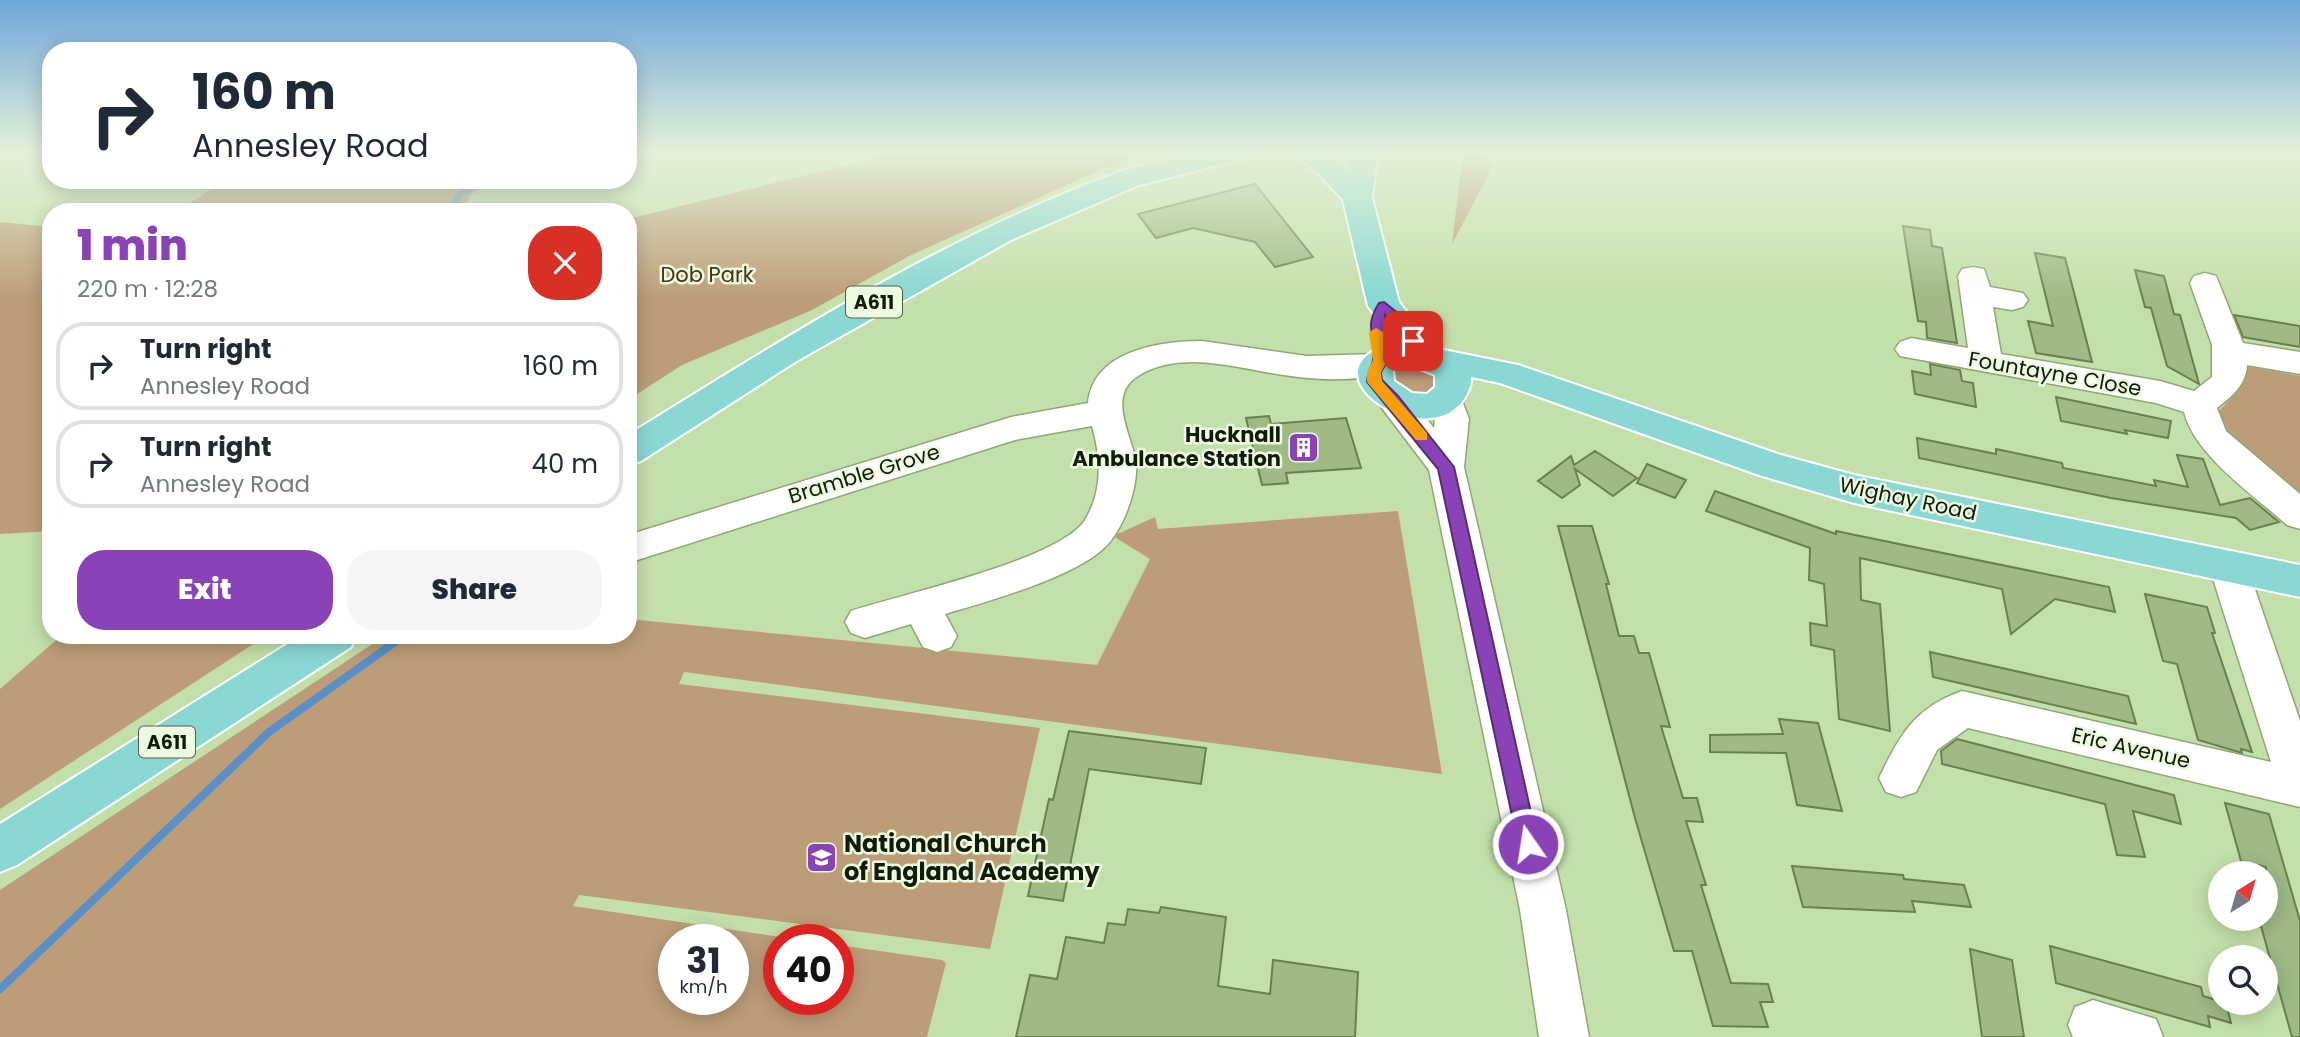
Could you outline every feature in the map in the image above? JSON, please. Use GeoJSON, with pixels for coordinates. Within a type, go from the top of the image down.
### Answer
{"type":"FeatureCollection","features":[{"type":"Feature","properties":{"kind":"main road","name":"A611"},"geometry":{"type":"LineString","coordinates":[[637,446],[783,354],[889,293],[1000,233],[1077,200]]}},
{"type":"Feature","properties":{"kind":"main road"},"geometry":{"type":"LineString","coordinates":[[1358,200],[1384,306],[1428,356],[1453,376],[1454,386],[1448,396]]}},
{"type":"Feature","properties":{"kind":"main road"},"geometry":{"type":"LineString","coordinates":[[1383,379],[1376,331],[1377,318],[1384,306]]}},
{"type":"Feature","properties":{"kind":"main road","name":"Wighay Road"},"geometry":{"type":"LineString","coordinates":[[1526,381],[1448,396],[1421,405],[1383,379],[1398,353],[1428,356],[1506,373],[1772,466],[1854,489],[2300,581]]}},
{"type":"Feature","properties":{"kind":"main road","name":"A611"},"geometry":{"type":"LineString","coordinates":[[0,850],[322,644]]}},
{"type":"Feature","properties":{"kind":"street"},"geometry":{"type":"LineString","coordinates":[[2205,283],[2230,351],[2232,368],[2227,382],[2199,405],[2204,424],[2214,440],[2300,515]]}},
{"type":"Feature","properties":{"kind":"street"},"geometry":{"type":"LineString","coordinates":[[1986,362],[1975,285],[2012,300]]}},
{"type":"Feature","properties":{"kind":"street","name":"Fountayne Close"},"geometry":{"type":"LineString","coordinates":[[1911,349],[2160,392],[2199,405]]}},
{"type":"Feature","properties":{"kind":"street"},"geometry":{"type":"LineString","coordinates":[[866,622],[929,620],[1057,560],[1089,540],[1098,531],[1118,479],[1116,449],[1104,413],[1106,393],[1114,378],[1133,365],[1161,354],[1185,350],[1300,367],[1342,384],[1383,379],[1446,467]]}},
{"type":"Feature","properties":{"kind":"street"},"geometry":{"type":"LineString","coordinates":[[2230,351],[2300,363]]}},
{"type":"Feature","properties":{"kind":"street"},"geometry":{"type":"LineString","coordinates":[[1448,396],[1452,419],[1446,467],[1543,910],[1564,1037]]}},
{"type":"Feature","properties":{"kind":"street","name":"Bramble Grove"},"geometry":{"type":"LineString","coordinates":[[637,546],[1011,429],[1074,416],[1104,413]]}},
{"type":"Feature","properties":{"kind":"street"},"geometry":{"type":"LineString","coordinates":[[2228,566],[2300,787]]}},
{"type":"Feature","properties":{"kind":"street","name":"Eric Avenue"},"geometry":{"type":"LineString","coordinates":[[1901,778],[1922,737],[1962,709],[2300,787]]}},
{"type":"Feature","properties":{"kind":"green space"},"geometry":{"type":"Polygon","coordinates":[[[194,200],[468,200],[466,203],[190,203],[194,200]]]}},
{"type":"Feature","properties":{"kind":"green space","name":"Dob Park"},"geometry":{"type":"Polygon","coordinates":[[[704,200],[1033,200],[911,255],[812,310],[682,365],[637,394],[637,217],[704,200]]]}},
{"type":"Feature","properties":{"kind":"green space"},"geometry":{"type":"Polygon","coordinates":[[[1457,200],[1475,200],[1452,244],[1457,200]]]}},
{"type":"Feature","properties":{"kind":"green space"},"geometry":{"type":"Polygon","coordinates":[[[0,222],[42,226],[42,532],[0,534],[0,222]]]}},
{"type":"Feature","properties":{"kind":"green space"},"geometry":{"type":"Polygon","coordinates":[[[1397,361],[1433,366],[1440,385],[1429,394],[1401,393],[1386,370],[1397,361]]]}},
{"type":"Feature","properties":{"kind":"green space"},"geometry":{"type":"Polygon","coordinates":[[[2246,366],[2300,376],[2300,503],[2226,440],[2216,414],[2236,393],[2246,366]]]}},
{"type":"Feature","properties":{"kind":"green space","name":"National Church of England Academy"},"geometry":{"type":"Polygon","coordinates":[[[1398,511],[1442,774],[684,672],[679,684],[1040,728],[990,949],[854,931],[854,924],[800,924],[579,895],[573,906],[694,924],[658,924],[658,1015],[749,1015],[749,932],[763,934],[763,1015],[854,1015],[854,947],[942,960],[946,963],[927,1037],[0,1037],[0,890],[372,644],[637,644],[637,620],[1097,665],[1150,559],[1113,536],[1155,517],[1158,529],[1398,511]]]}},
{"type":"Feature","properties":{"kind":"green space"},"geometry":{"type":"Polygon","coordinates":[[[52,644],[253,644],[0,809],[0,689],[52,644]]]}},
{"type":"Feature","properties":{"kind":"building"},"geometry":{"type":"Polygon","coordinates":[[[1191,200],[1268,200],[1313,257],[1275,267],[1255,242],[1193,228],[1156,238],[1138,214],[1191,200]]]}},
{"type":"Feature","properties":{"kind":"building"},"geometry":{"type":"Polygon","coordinates":[[[1903,226],[1930,230],[1932,246],[1942,248],[1957,343],[1927,338],[1926,322],[1918,321],[1903,226]]]}},
{"type":"Feature","properties":{"kind":"building"},"geometry":{"type":"Polygon","coordinates":[[[2035,253],[2065,258],[2092,362],[2036,353],[2028,321],[2053,326],[2035,253]]]}},
{"type":"Feature","properties":{"kind":"building"},"geometry":{"type":"Polygon","coordinates":[[[2135,270],[2164,276],[2174,314],[2180,315],[2199,384],[2167,366],[2151,308],[2145,307],[2135,270]]]}},
{"type":"Feature","properties":{"kind":"building"},"geometry":{"type":"Polygon","coordinates":[[[2234,315],[2300,326],[2300,347],[2243,337],[2234,315]]]}},
{"type":"Feature","properties":{"kind":"building"},"geometry":{"type":"Polygon","coordinates":[[[1930,364],[1960,370],[1962,381],[1973,383],[1976,407],[1915,394],[1912,371],[1931,375],[1930,364]]]}},
{"type":"Feature","properties":{"kind":"building"},"geometry":{"type":"Polygon","coordinates":[[[2056,397],[2171,421],[2168,438],[2125,430],[2127,434],[2061,421],[2056,397]]]}},
{"type":"Feature","properties":{"kind":"building","name":"Hucknall Ambulance Station"},"geometry":{"type":"Polygon","coordinates":[[[1269,416],[1271,424],[1346,418],[1361,468],[1286,473],[1288,483],[1262,485],[1246,418],[1269,416]]]}},
{"type":"Feature","properties":{"kind":"building"},"geometry":{"type":"Polygon","coordinates":[[[1917,438],[1996,454],[1996,449],[2062,463],[2063,468],[2156,486],[2154,480],[2188,487],[2177,455],[2203,459],[2220,505],[2250,498],[2279,522],[2250,530],[2236,518],[2111,498],[1919,458],[1917,438]]]}},
{"type":"Feature","properties":{"kind":"building"},"geometry":{"type":"Polygon","coordinates":[[[1595,451],[1637,478],[1613,496],[1575,469],[1580,485],[1562,498],[1538,481],[1571,456],[1574,465],[1595,451]]]}},
{"type":"Feature","properties":{"kind":"building"},"geometry":{"type":"Polygon","coordinates":[[[1647,464],[1686,480],[1675,498],[1637,483],[1647,464]]]}},
{"type":"Feature","properties":{"kind":"building"},"geometry":{"type":"Polygon","coordinates":[[[1715,491],[1836,534],[1836,531],[2109,587],[2115,612],[2055,599],[2011,634],[2002,589],[1860,558],[1861,600],[1880,604],[1890,731],[1839,719],[1834,650],[1811,645],[1810,623],[1827,626],[1824,584],[1809,580],[1810,548],[1706,511],[1715,491]]]}},
{"type":"Feature","properties":{"kind":"building"},"geometry":{"type":"Polygon","coordinates":[[[1558,526],[1592,526],[1609,584],[1606,584],[1619,636],[1634,636],[1639,653],[1649,653],[1670,727],[1661,726],[1683,798],[1697,798],[1703,822],[1686,821],[1706,885],[1701,885],[1731,983],[1768,984],[1773,1002],[1760,1002],[1768,1027],[1713,1026],[1692,951],[1674,951],[1635,818],[1558,526]]]}},
{"type":"Feature","properties":{"kind":"building"},"geometry":{"type":"Polygon","coordinates":[[[2145,594],[2207,607],[2215,633],[2212,633],[2252,752],[2241,749],[2242,753],[2198,740],[2177,664],[2163,661],[2145,594]]]}},
{"type":"Feature","properties":{"kind":"building"},"geometry":{"type":"Polygon","coordinates":[[[1930,652],[2128,696],[2136,724],[1933,677],[1930,652]]]}},
{"type":"Feature","properties":{"kind":"building"},"geometry":{"type":"Polygon","coordinates":[[[1779,719],[1818,723],[1842,811],[1797,805],[1786,753],[1710,752],[1710,735],[1783,734],[1779,719]]]}},
{"type":"Feature","properties":{"kind":"building"},"geometry":{"type":"Polygon","coordinates":[[[1069,731],[1206,748],[1201,784],[1089,769],[1063,901],[1028,896],[1049,799],[1053,800],[1069,731]]]}},
{"type":"Feature","properties":{"kind":"building"},"geometry":{"type":"Polygon","coordinates":[[[1957,739],[2174,795],[2181,824],[2133,811],[2145,857],[2117,855],[2105,804],[1942,764],[1941,751],[1957,739]]]}},
{"type":"Feature","properties":{"kind":"building"},"geometry":{"type":"Polygon","coordinates":[[[2225,803],[2269,814],[2300,921],[2300,1037],[2292,1037],[2278,987],[2278,945],[2266,945],[2262,931],[2278,931],[2278,861],[2241,861],[2225,803]]]}},
{"type":"Feature","properties":{"kind":"building"},"geometry":{"type":"Polygon","coordinates":[[[1792,866],[1903,875],[1904,879],[1964,885],[1971,907],[1912,901],[1915,912],[1803,907],[1792,866]]]}},
{"type":"Feature","properties":{"kind":"building"},"geometry":{"type":"Polygon","coordinates":[[[1161,907],[1226,917],[1218,986],[1270,994],[1273,960],[1358,972],[1355,1037],[1016,1037],[1030,975],[1057,979],[1066,937],[1104,943],[1108,923],[1125,925],[1128,909],[1159,913],[1161,907]]]}},
{"type":"Feature","properties":{"kind":"building"},"geometry":{"type":"Polygon","coordinates":[[[2050,946],[2201,987],[2203,996],[2208,998],[2208,1015],[2229,1015],[2231,1023],[2208,1016],[2210,1027],[2056,983],[2050,946]]]}},
{"type":"Feature","properties":{"kind":"building"},"geometry":{"type":"Polygon","coordinates":[[[1970,949],[2012,960],[2024,1037],[1982,1037],[1970,949]]]}},
{"type":"Feature","properties":{"kind":"waterway"},"geometry":{"type":"LineString","coordinates":[[0,989],[269,732],[392,644]]}},
{"type":"Feature","properties":{"kind":"slow traffic"},"geometry":{"type":"LineString","coordinates":[[1376,332],[1381,360],[1374,372],[1375,382],[1422,437]]}},
{"type":"Feature","properties":{"kind":"place","name":"Hucknall Ambulance Station"},"geometry":{"type":"Point","coordinates":[1304,447]}},
{"type":"Feature","properties":{"kind":"place","name":"National Church of England Academy"},"geometry":{"type":"Point","coordinates":[821,858]}},
{"type":"Feature","properties":{"kind":"route"},"geometry":{"type":"LineString","coordinates":[[1413,341],[1384,306],[1377,318],[1376,331],[1381,360],[1374,372],[1375,382],[1381,391],[1392,399],[1446,467],[1528,844]]}}]}
